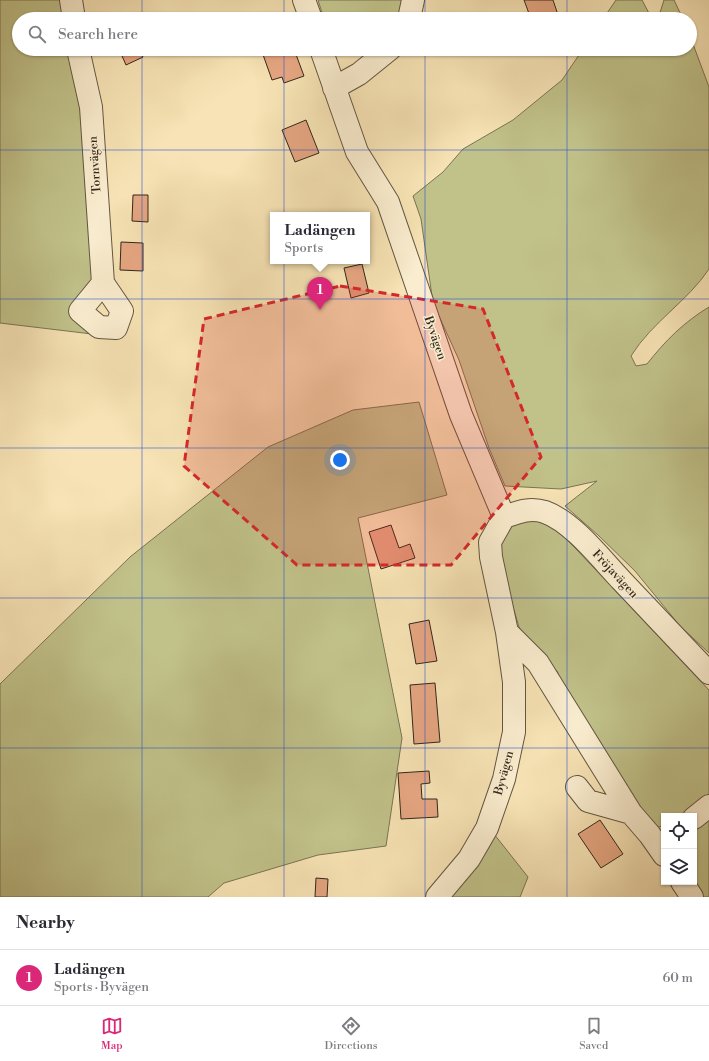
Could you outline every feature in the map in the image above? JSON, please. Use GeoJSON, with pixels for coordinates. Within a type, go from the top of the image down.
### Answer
{"type":"FeatureCollection","features":[{"type":"Feature","properties":{"kind":"street"},"geometry":{"type":"LineString","coordinates":[[71,0],[73,12]]}},
{"type":"Feature","properties":{"kind":"street"},"geometry":{"type":"LineString","coordinates":[[304,0],[308,12]]}},
{"type":"Feature","properties":{"kind":"street"},"geometry":{"type":"LineString","coordinates":[[410,12],[413,0]]}},
{"type":"Feature","properties":{"kind":"street","name":"Tornvägen"},"geometry":{"type":"LineString","coordinates":[[80,56],[91,108],[102,283]]}},
{"type":"Feature","properties":{"kind":"street","name":"Byvägen"},"geometry":{"type":"LineString","coordinates":[[323,56],[356,152],[388,202],[461,414],[504,517],[490,542],[491,557],[507,632],[514,682],[514,732],[504,779],[487,828],[469,859],[437,897]]}},
{"type":"Feature","properties":{"kind":"street"},"geometry":{"type":"LineString","coordinates":[[334,88],[359,74],[381,56]]}},
{"type":"Feature","properties":{"kind":"street","name":"Fröjavägen"},"geometry":{"type":"LineString","coordinates":[[504,517],[520,511],[534,510],[546,513],[566,525],[592,549],[709,674]]}},
{"type":"Feature","properties":{"kind":"street"},"geometry":{"type":"LineString","coordinates":[[507,632],[538,663],[631,813],[657,835],[662,849]]}},
{"type":"Feature","properties":{"kind":"street"},"geometry":{"type":"LineString","coordinates":[[577,787],[588,801],[631,813]]}},
{"type":"Feature","properties":{"kind":"street"},"geometry":{"type":"LineString","coordinates":[[697,816],[709,806]]}},
{"type":"Feature","properties":{"kind":"street"},"geometry":{"type":"LineString","coordinates":[[684,885],[692,897]]}},
{"type":"Feature","properties":{"kind":"highlighted area"},"geometry":{"type":"Polygon","coordinates":[[[340,286],[483,309],[541,457],[451,565],[297,565],[184,466],[204,319],[340,286]]]}},
{"type":"Feature","properties":{"kind":"green space"},"geometry":{"type":"Polygon","coordinates":[[[0,0],[67,0],[68,12],[12,12],[12,56],[75,56],[86,107],[96,281],[92,334],[0,323],[0,0]]]}},
{"type":"Feature","properties":{"kind":"green space"},"geometry":{"type":"Polygon","coordinates":[[[318,0],[405,0],[402,12],[322,12],[318,0]]]}},
{"type":"Feature","properties":{"kind":"green space"},"geometry":{"type":"Polygon","coordinates":[[[616,0],[642,0],[648,12],[608,12],[616,0]]]}},
{"type":"Feature","properties":{"kind":"green space"},"geometry":{"type":"Polygon","coordinates":[[[664,0],[674,0],[680,12],[660,12],[664,0]]]}},
{"type":"Feature","properties":{"kind":"green space"},"geometry":{"type":"Polygon","coordinates":[[[697,55],[709,87],[709,269],[691,291],[649,333],[631,356],[636,366],[647,364],[675,332],[709,307],[709,653],[680,626],[635,571],[598,535],[565,506],[597,481],[561,489],[505,486],[489,448],[459,360],[433,303],[421,219],[413,196],[443,172],[463,149],[513,120],[562,80],[578,56],[697,56],[697,55]]]}},
{"type":"Feature","properties":{"kind":"green space"},"geometry":{"type":"Polygon","coordinates":[[[419,402],[447,495],[358,518],[402,738],[386,846],[318,855],[224,883],[208,897],[0,897],[0,684],[130,557],[268,447],[353,410],[419,402]]]}},
{"type":"Feature","properties":{"kind":"green space"},"geometry":{"type":"Polygon","coordinates":[[[540,519],[556,529],[709,690],[709,798],[689,813],[661,813],[661,826],[658,827],[646,821],[566,692],[557,671],[525,638],[519,627],[501,566],[500,551],[502,540],[508,530],[515,523],[540,519]]]}},
{"type":"Feature","properties":{"kind":"green space"},"geometry":{"type":"Polygon","coordinates":[[[709,813],[709,897],[704,897],[693,885],[697,885],[697,823],[709,813]]]}},
{"type":"Feature","properties":{"kind":"green space"},"geometry":{"type":"Polygon","coordinates":[[[494,834],[528,877],[520,897],[445,897],[494,834]]]}},
{"type":"Feature","properties":{"kind":"building"},"geometry":{"type":"Polygon","coordinates":[[[524,0],[553,0],[557,12],[528,12],[524,0]]]}},
{"type":"Feature","properties":{"kind":"building"},"geometry":{"type":"Polygon","coordinates":[[[122,56],[142,56],[143,57],[126,65],[122,56]]]}},
{"type":"Feature","properties":{"kind":"building"},"geometry":{"type":"Polygon","coordinates":[[[263,56],[297,56],[304,76],[284,83],[282,77],[272,80],[263,56]]]}},
{"type":"Feature","properties":{"kind":"building"},"geometry":{"type":"Polygon","coordinates":[[[306,120],[319,153],[295,162],[282,130],[306,120]]]}},
{"type":"Feature","properties":{"kind":"building"},"geometry":{"type":"Polygon","coordinates":[[[133,195],[148,195],[148,222],[132,221],[133,195]]]}},
{"type":"Feature","properties":{"kind":"building"},"geometry":{"type":"Polygon","coordinates":[[[121,242],[143,243],[143,271],[120,270],[121,242]]]}},
{"type":"Feature","properties":{"kind":"building"},"geometry":{"type":"Polygon","coordinates":[[[362,264],[369,293],[351,298],[344,268],[362,264]]]}},
{"type":"Feature","properties":{"kind":"building"},"geometry":{"type":"Polygon","coordinates":[[[391,525],[399,548],[410,544],[415,558],[381,569],[369,532],[391,525]]]}},
{"type":"Feature","properties":{"kind":"building"},"geometry":{"type":"Polygon","coordinates":[[[429,620],[437,661],[416,664],[409,624],[429,620]]]}},
{"type":"Feature","properties":{"kind":"building"},"geometry":{"type":"Polygon","coordinates":[[[435,683],[440,742],[414,744],[410,685],[435,683]]]}},
{"type":"Feature","properties":{"kind":"building"},"geometry":{"type":"Polygon","coordinates":[[[429,771],[430,783],[421,784],[422,799],[437,799],[438,817],[401,819],[398,773],[429,771]]]}},
{"type":"Feature","properties":{"kind":"building"},"geometry":{"type":"Polygon","coordinates":[[[600,820],[623,854],[601,868],[578,834],[600,820]]]}},
{"type":"Feature","properties":{"kind":"building"},"geometry":{"type":"Polygon","coordinates":[[[316,878],[328,879],[327,897],[315,897],[316,878]]]}},
{"type":"Feature","properties":{"kind":"place","name":"Ladängen"},"geometry":{"type":"Point","coordinates":[320,310]}}]}
